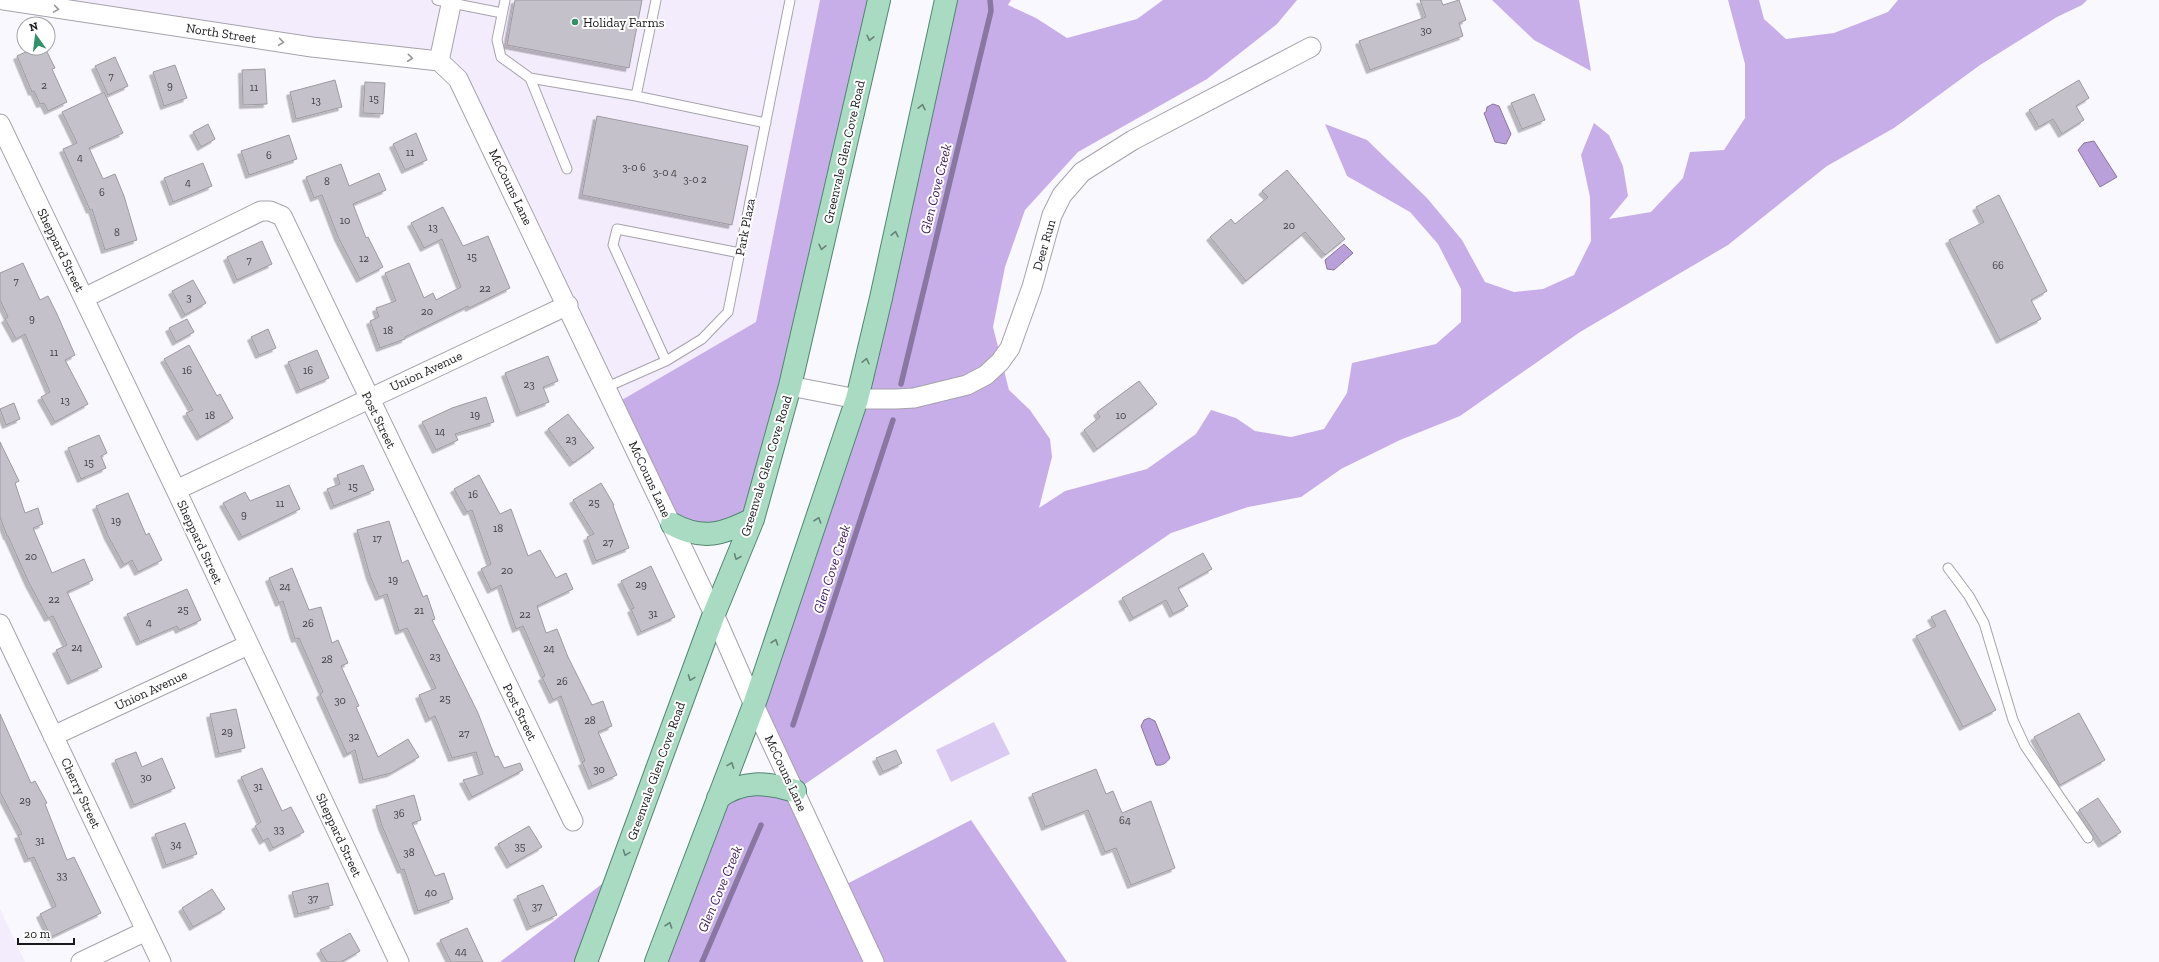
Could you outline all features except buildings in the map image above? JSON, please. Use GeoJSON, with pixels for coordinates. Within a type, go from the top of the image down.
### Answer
{"type":"FeatureCollection","features":[{"type":"Feature","properties":{"kind":"main road","name":"Greenvale Glen Cove Road"},"geometry":{"type":"LineString","coordinates":[[586,962],[714,614],[753,519],[790,386],[879,0]]}},
{"type":"Feature","properties":{"kind":"main road"},"geometry":{"type":"LineString","coordinates":[[656,962],[754,705],[857,399],[882,298],[946,0]]}},
{"type":"Feature","properties":{"kind":"main road"},"geometry":{"type":"LineString","coordinates":[[672,524],[695,534],[708,534],[736,527],[753,519]]}},
{"type":"Feature","properties":{"kind":"main road"},"geometry":{"type":"LineString","coordinates":[[718,798],[728,791],[753,784],[768,784],[795,791]]}},
{"type":"Feature","properties":{"kind":"street","name":"North Street"},"geometry":{"type":"LineString","coordinates":[[4,0],[312,47],[439,61]]}},
{"type":"Feature","properties":{"kind":"street"},"geometry":{"type":"LineString","coordinates":[[439,61],[447,1]]}},
{"type":"Feature","properties":{"kind":"street","name":"Deer Run"},"geometry":{"type":"LineString","coordinates":[[790,386],[857,399],[914,398],[967,385],[986,375],[1000,362],[1010,348],[1032,287],[1052,215],[1062,195],[1082,172],[1133,140],[1310,47]]}},
{"type":"Feature","properties":{"kind":"street","name":"McCouns Lane"},"geometry":{"type":"LineString","coordinates":[[439,61],[458,79],[568,305],[714,614],[754,705],[874,962]]}},
{"type":"Feature","properties":{"kind":"street","name":"Sheppard Street"},"geometry":{"type":"LineString","coordinates":[[0,124],[176,490],[399,962]]}},
{"type":"Feature","properties":{"kind":"street","name":"Post Street"},"geometry":{"type":"LineString","coordinates":[[84,298],[261,211],[270,211],[282,216],[368,398],[573,821]]}},
{"type":"Feature","properties":{"kind":"street","name":"Union Avenue"},"geometry":{"type":"LineString","coordinates":[[176,490],[368,398],[568,305]]}},
{"type":"Feature","properties":{"kind":"street","name":"Cherry Street"},"geometry":{"type":"LineString","coordinates":[[0,624],[161,962]]}},
{"type":"Feature","properties":{"kind":"street","name":"Union Avenue"},"geometry":{"type":"LineString","coordinates":[[54,736],[248,645]]}},
{"type":"Feature","properties":{"kind":"street"},"geometry":{"type":"LineString","coordinates":[[80,962],[146,931]]}},
{"type":"Feature","properties":{"kind":"lane"},"geometry":{"type":"LineString","coordinates":[[505,0],[497,40],[501,57],[530,78],[636,96],[766,123]]}},
{"type":"Feature","properties":{"kind":"lane"},"geometry":{"type":"LineString","coordinates":[[636,96],[656,0]]}},
{"type":"Feature","properties":{"kind":"lane","name":"Park Plaza"},"geometry":{"type":"LineString","coordinates":[[607,387],[666,361],[702,339],[728,312],[790,0]]}},
{"type":"Feature","properties":{"kind":"lane"},"geometry":{"type":"LineString","coordinates":[[447,1],[502,13]]}},
{"type":"Feature","properties":{"kind":"lane"},"geometry":{"type":"LineString","coordinates":[[530,78],[567,169]]}},
{"type":"Feature","properties":{"kind":"lane"},"geometry":{"type":"LineString","coordinates":[[666,361],[613,245],[617,228],[740,253]]}},
{"type":"Feature","properties":{"kind":"lane"},"geometry":{"type":"LineString","coordinates":[[1948,568],[1969,596],[1984,623],[2013,720],[2025,746],[2088,838]]}},
{"type":"Feature","properties":{"kind":"shaded area"},"geometry":{"type":"Polygon","coordinates":[[[4,0],[820,0],[756,322],[615,404],[439,61],[4,0]]]}},
{"type":"Feature","properties":{"kind":"shaded area"},"geometry":{"type":"Polygon","coordinates":[[[820,0],[879,0],[753,519],[674,529],[615,404],[756,322],[820,0]]]}},
{"type":"Feature","properties":{"kind":"shaded area"},"geometry":{"type":"Polygon","coordinates":[[[952,0],[1011,0],[1008,5],[1036,18],[1067,38],[1137,19],[1163,0],[1297,0],[1277,24],[1207,79],[1078,152],[1025,210],[1005,267],[993,327],[1009,390],[1030,410],[1050,439],[1052,457],[1039,508],[1065,491],[1147,469],[1196,434],[1211,410],[1236,418],[1255,431],[1291,437],[1324,429],[1347,393],[1352,363],[1436,344],[1461,322],[1461,289],[1438,244],[1410,212],[1347,176],[1325,124],[1367,140],[1427,198],[1462,240],[1485,282],[1514,292],[1543,289],[1574,275],[1591,241],[1590,197],[1581,155],[1594,123],[1609,135],[1623,166],[1628,196],[1609,219],[1651,212],[1683,178],[1690,152],[1724,150],[1745,118],[1745,64],[1728,0],[1759,0],[1764,19],[1786,39],[1834,33],[1888,12],[1898,0],[2087,0],[2082,5],[2057,17],[1980,65],[1894,128],[1827,166],[1728,245],[1580,332],[1460,416],[1400,440],[1341,469],[1301,497],[1248,507],[1171,533],[795,791],[839,888],[971,820],[1067,962],[656,962],[718,798],[782,787],[754,705],[827,491],[952,0]]]}},
{"type":"Feature","properties":{"kind":"shaded area"},"geometry":{"type":"Polygon","coordinates":[[[1492,0],[1579,0],[1591,71],[1534,40],[1492,0]]]}},
{"type":"Feature","properties":{"kind":"shaded area"},"geometry":{"type":"Polygon","coordinates":[[[1493,104],[1499,106],[1511,134],[1506,144],[1495,142],[1484,113],[1486,112],[1487,107],[1493,104]]]}},
{"type":"Feature","properties":{"kind":"shaded area"},"geometry":{"type":"Polygon","coordinates":[[[2094,141],[2117,177],[2100,187],[2078,150],[2084,143],[2094,141]]]}},
{"type":"Feature","properties":{"kind":"shaded area"},"geometry":{"type":"Polygon","coordinates":[[[1344,244],[1353,253],[1334,270],[1327,269],[1325,260],[1344,244]]]}},
{"type":"Feature","properties":{"kind":"shaded area"},"geometry":{"type":"Polygon","coordinates":[[[1149,718],[1155,721],[1170,758],[1162,765],[1156,765],[1141,726],[1144,720],[1149,718]]]}},
{"type":"Feature","properties":{"kind":"shaded area"},"geometry":{"type":"Polygon","coordinates":[[[994,722],[1010,754],[951,782],[936,750],[994,722]]]}},
{"type":"Feature","properties":{"kind":"shaded area"},"geometry":{"type":"Polygon","coordinates":[[[619,871],[586,962],[500,962],[619,871]]]}},
{"type":"Feature","properties":{"kind":"shaded area"},"geometry":{"type":"Polygon","coordinates":[[[0,909],[25,962],[0,962],[0,909]]]}},
{"type":"Feature","properties":{"kind":"waterway","name":"Glen Cove Creek"},"geometry":{"type":"LineString","coordinates":[[901,384],[991,11],[990,0]]}},
{"type":"Feature","properties":{"kind":"waterway","name":"Glen Cove Creek"},"geometry":{"type":"LineString","coordinates":[[793,725],[893,420]]}},
{"type":"Feature","properties":{"kind":"waterway","name":"Glen Cove Creek"},"geometry":{"type":"LineString","coordinates":[[702,962],[761,825]]}},
{"type":"Feature","properties":{"kind":"place","name":"Holiday Farms"},"geometry":{"type":"Point","coordinates":[575,22]}}]}
